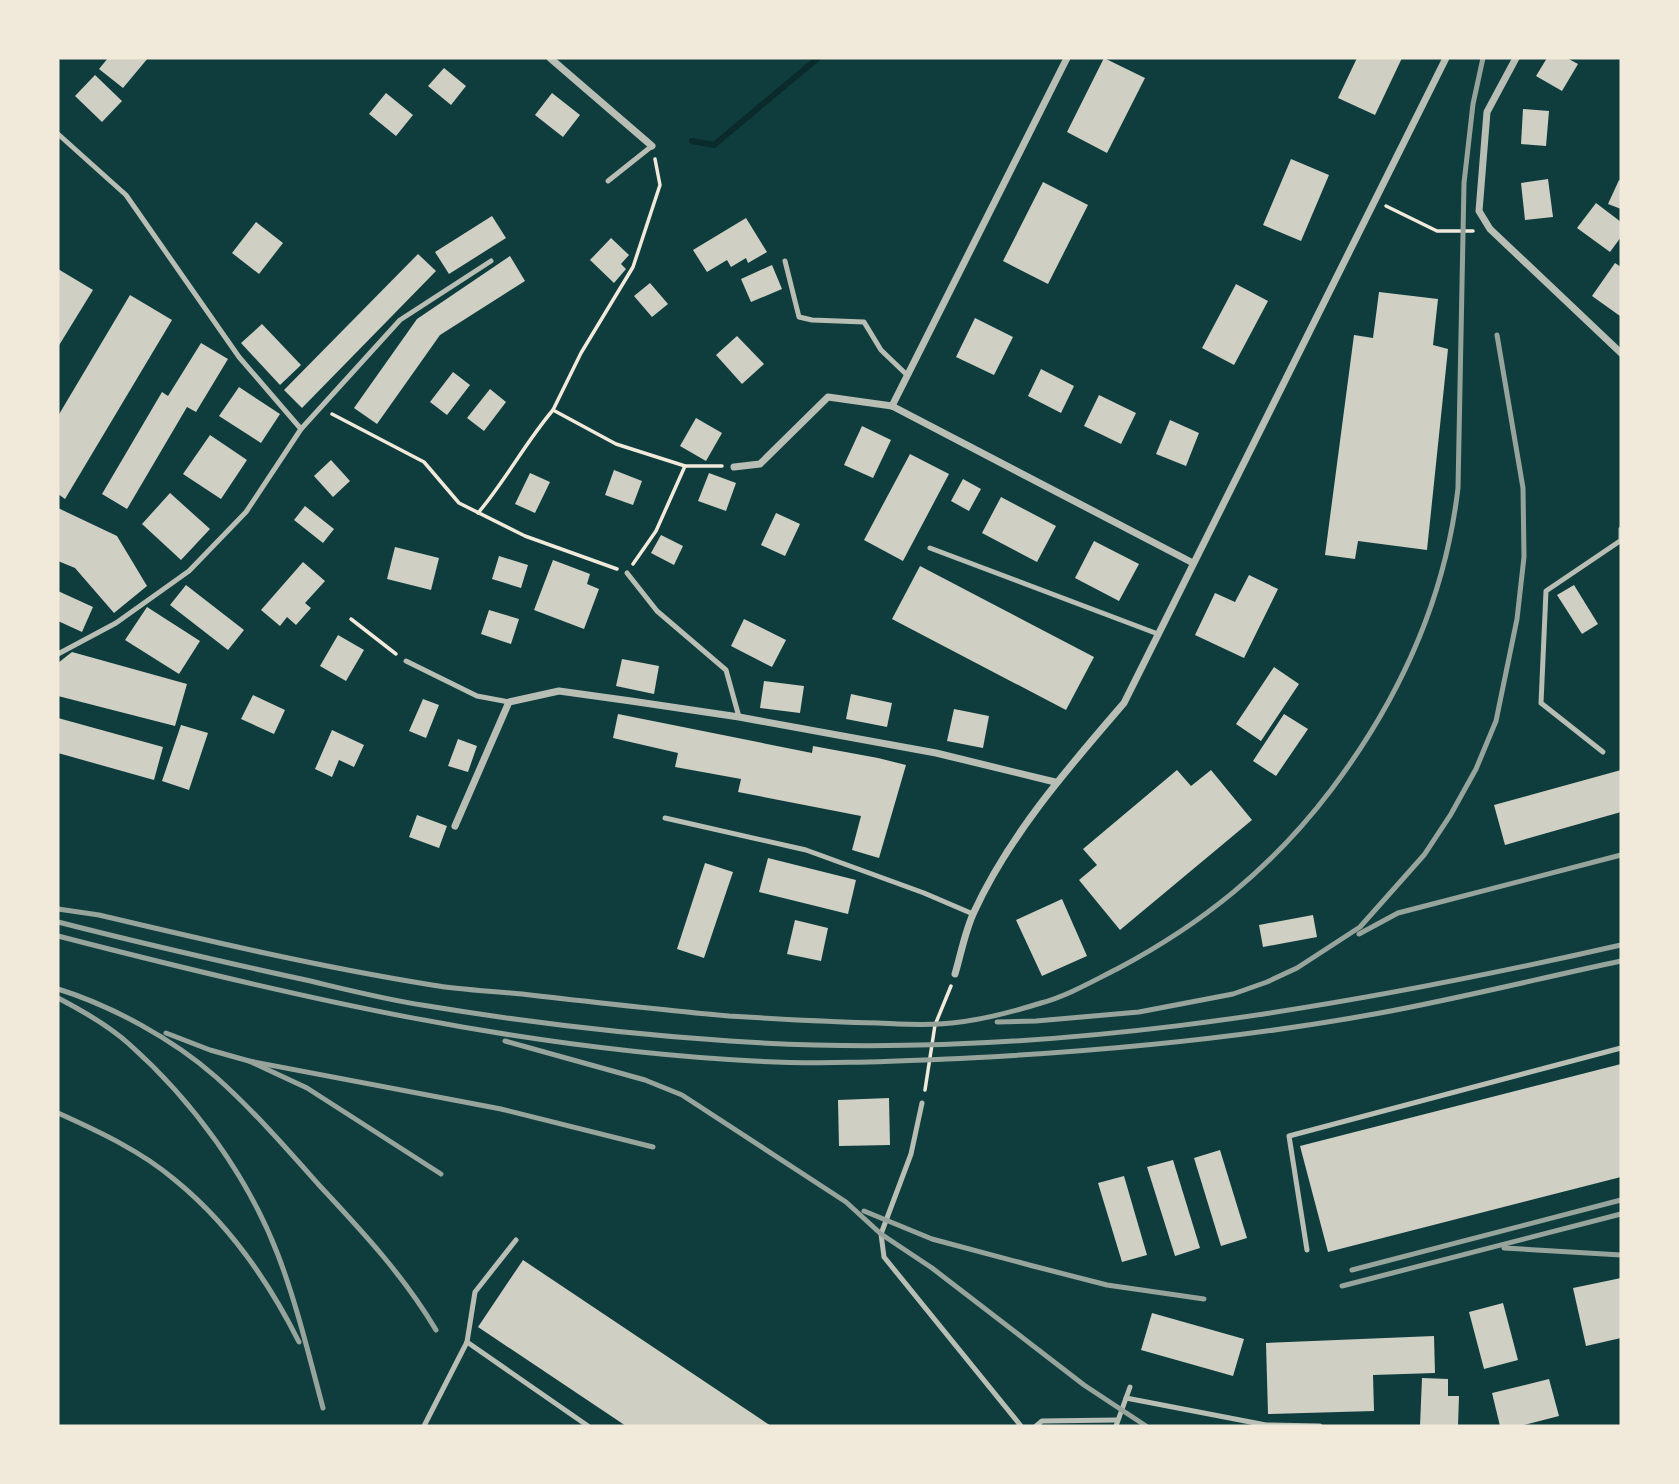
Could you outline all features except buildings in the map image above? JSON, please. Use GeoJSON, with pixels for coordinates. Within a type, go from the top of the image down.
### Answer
{"type":"FeatureCollection","features":[{"type":"Feature","properties":{"kind":"street"},"geometry":{"type":"LineString","coordinates":[[550,58],[652,146]]}},
{"type":"Feature","properties":{"kind":"street"},"geometry":{"type":"LineString","coordinates":[[892,406],[1066,58]]}},
{"type":"Feature","properties":{"kind":"street"},"geometry":{"type":"LineString","coordinates":[[955,974],[973,914],[1014,842],[1055,782],[1124,703],[1446,58]]}},
{"type":"Feature","properties":{"kind":"street"},"geometry":{"type":"LineString","coordinates":[[1516,58],[1487,112],[1479,211],[1490,229],[1621,353]]}},
{"type":"Feature","properties":{"kind":"street"},"geometry":{"type":"LineString","coordinates":[[734,467],[760,464],[828,397],[892,406],[1193,563]]}},
{"type":"Feature","properties":{"kind":"street"},"geometry":{"type":"LineString","coordinates":[[455,826],[509,702],[559,691],[739,717],[936,753],[1055,782]]}},
{"type":"Feature","properties":{"kind":"lane"},"geometry":{"type":"LineString","coordinates":[[58,134],[126,195],[239,356],[301,429]]}},
{"type":"Feature","properties":{"kind":"lane"},"geometry":{"type":"LineString","coordinates":[[608,181],[652,146]]}},
{"type":"Feature","properties":{"kind":"lane"},"geometry":{"type":"LineString","coordinates":[[58,654],[116,623],[190,572],[246,512],[301,429],[400,320],[491,261]]}},
{"type":"Feature","properties":{"kind":"lane"},"geometry":{"type":"LineString","coordinates":[[785,261],[799,317],[864,322],[881,351],[907,375]]}},
{"type":"Feature","properties":{"kind":"lane"},"geometry":{"type":"LineString","coordinates":[[1603,752],[1541,703],[1546,591],[1621,541],[1621,529]]}},
{"type":"Feature","properties":{"kind":"lane"},"geometry":{"type":"LineString","coordinates":[[930,548],[1158,634]]}},
{"type":"Feature","properties":{"kind":"lane"},"geometry":{"type":"LineString","coordinates":[[627,573],[657,611],[726,670],[739,717]]}},
{"type":"Feature","properties":{"kind":"lane"},"geometry":{"type":"LineString","coordinates":[[406,661],[477,696],[509,702]]}},
{"type":"Feature","properties":{"kind":"lane"},"geometry":{"type":"LineString","coordinates":[[665,818],[806,850],[973,914]]}},
{"type":"Feature","properties":{"kind":"lane"},"geometry":{"type":"LineString","coordinates":[[1307,1251],[1289,1136],[1621,1048]]}},
{"type":"Feature","properties":{"kind":"lane"},"geometry":{"type":"LineString","coordinates":[[922,1103],[911,1154],[881,1234],[884,1257],[1021,1426]]}},
{"type":"Feature","properties":{"kind":"lane"},"geometry":{"type":"LineString","coordinates":[[424,1426],[467,1342],[475,1292],[516,1240]]}},
{"type":"Feature","properties":{"kind":"lane"},"geometry":{"type":"LineString","coordinates":[[467,1342],[588,1426]]}},
{"type":"Feature","properties":{"kind":"lane"},"geometry":{"type":"LineString","coordinates":[[1036,1426],[1042,1421],[1116,1423],[1130,1387]]}},
{"type":"Feature","properties":{"kind":"lane"},"geometry":{"type":"LineString","coordinates":[[1126,1398],[1266,1424],[1320,1426]]}},
{"type":"Feature","properties":{"kind":"path"},"geometry":{"type":"LineString","coordinates":[[478,513],[500,486],[531,436],[553,410],[581,353],[633,267],[660,185],[652,146]]}},
{"type":"Feature","properties":{"kind":"path"},"geometry":{"type":"LineString","coordinates":[[1375,201],[1437,232],[1490,229]]}},
{"type":"Feature","properties":{"kind":"path"},"geometry":{"type":"LineString","coordinates":[[321,408],[424,462],[459,503],[525,536],[627,573],[656,531],[685,466]]}},
{"type":"Feature","properties":{"kind":"path"},"geometry":{"type":"LineString","coordinates":[[553,410],[616,444],[685,466],[734,467]]}},
{"type":"Feature","properties":{"kind":"path"},"geometry":{"type":"LineString","coordinates":[[351,619],[406,661]]}},
{"type":"Feature","properties":{"kind":"path"},"geometry":{"type":"LineString","coordinates":[[922,1103],[935,1024],[955,974]]}},
{"type":"Feature","properties":{"kind":"waterway"},"geometry":{"type":"LineString","coordinates":[[692,141],[714,145],[818,58]]}},
{"type":"Feature","properties":{"kind":"railway"},"geometry":{"type":"LineString","coordinates":[[58,909],[99,915],[306,962],[443,987],[729,1016],[841,1022],[934,1024],[963,1022],[997,1015],[1060,996],[1148,952],[1234,892],[1285,845],[1308,818],[1331,790],[1378,721],[1398,684],[1430,609],[1452,529],[1458,488],[1464,183],[1473,104],[1483,58]]}},
{"type":"Feature","properties":{"kind":"railway"},"geometry":{"type":"LineString","coordinates":[[997,1022],[1139,1012],[1233,994],[1267,982],[1297,968],[1360,927],[1424,855],[1476,769],[1496,721],[1517,619],[1524,557],[1523,488],[1497,335]]}},
{"type":"Feature","properties":{"kind":"railway"},"geometry":{"type":"LineString","coordinates":[[1359,934],[1398,913],[1621,855]]}},
{"type":"Feature","properties":{"kind":"railway"},"geometry":{"type":"LineString","coordinates":[[58,922],[407,1003],[653,1035],[842,1046],[955,1044],[1179,1026],[1401,991],[1621,945]]}},
{"type":"Feature","properties":{"kind":"railway"},"geometry":{"type":"LineString","coordinates":[[58,936],[230,979],[490,1032],[666,1055],[808,1063],[1021,1055],[1227,1036],[1380,1013],[1621,961]]}},
{"type":"Feature","properties":{"kind":"railway"},"geometry":{"type":"LineString","coordinates":[[58,989],[141,1025],[181,1050],[216,1077],[269,1130],[366,1237],[410,1291],[436,1330]]}},
{"type":"Feature","properties":{"kind":"railway"},"geometry":{"type":"LineString","coordinates":[[58,998],[113,1031],[152,1066],[196,1115],[234,1168],[266,1226],[278,1255],[297,1312],[323,1408]]}},
{"type":"Feature","properties":{"kind":"railway"},"geometry":{"type":"LineString","coordinates":[[166,1033],[249,1061],[307,1088],[441,1174]]}},
{"type":"Feature","properties":{"kind":"railway"},"geometry":{"type":"LineString","coordinates":[[505,1041],[645,1080],[682,1095],[846,1202],[881,1234],[932,1268],[1084,1385],[1146,1426]]}},
{"type":"Feature","properties":{"kind":"railway"},"geometry":{"type":"LineString","coordinates":[[249,1061],[501,1109],[653,1147]]}},
{"type":"Feature","properties":{"kind":"railway"},"geometry":{"type":"LineString","coordinates":[[58,1113],[134,1151],[195,1197],[246,1254],[299,1342]]}},
{"type":"Feature","properties":{"kind":"railway"},"geometry":{"type":"LineString","coordinates":[[1352,1270],[1621,1200]]}},
{"type":"Feature","properties":{"kind":"railway"},"geometry":{"type":"LineString","coordinates":[[864,1211],[932,1239],[1033,1266],[1107,1285],[1204,1299]]}},
{"type":"Feature","properties":{"kind":"railway"},"geometry":{"type":"LineString","coordinates":[[1342,1286],[1621,1214]]}},
{"type":"Feature","properties":{"kind":"railway"},"geometry":{"type":"LineString","coordinates":[[1504,1248],[1621,1255]]}}]}
